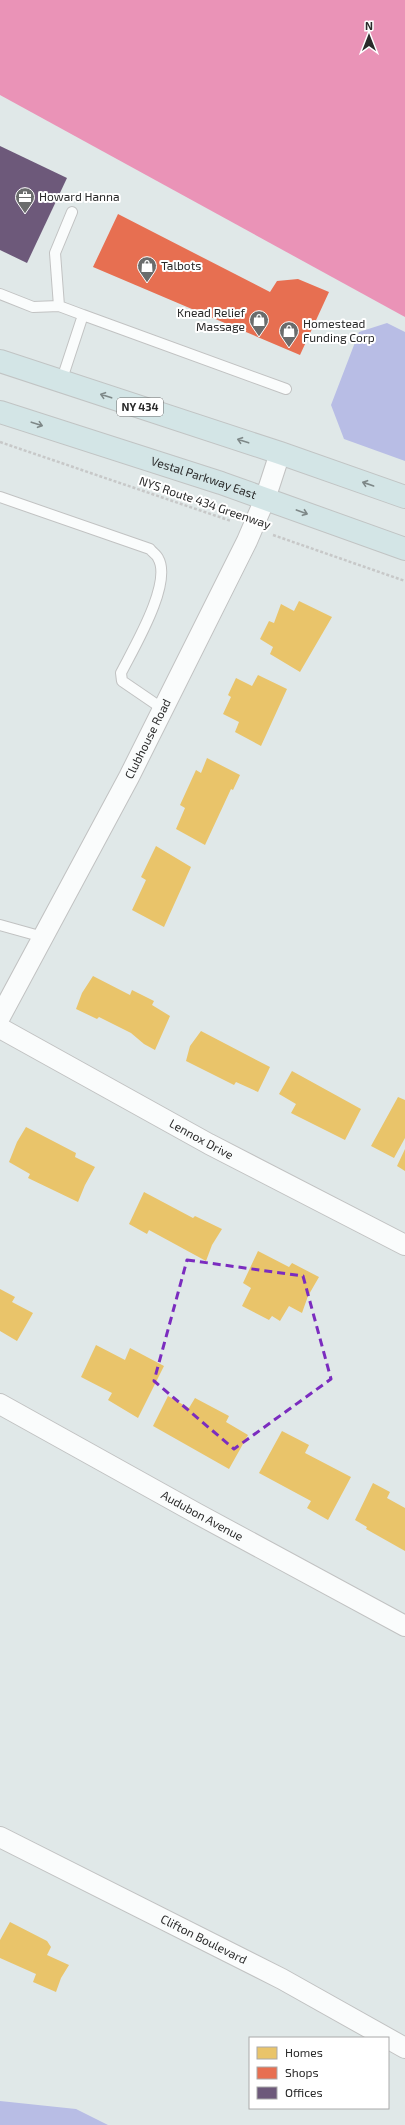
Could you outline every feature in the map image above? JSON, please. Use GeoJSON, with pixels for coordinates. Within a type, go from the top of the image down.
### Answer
{"type":"FeatureCollection","features":[{"type":"Feature","properties":{"kind":"main road","name":"NY 434"},"geometry":{"type":"LineString","coordinates":[[0,361],[280,453],[405,497]]}},
{"type":"Feature","properties":{"kind":"main road","name":"Vestal Parkway East"},"geometry":{"type":"LineString","coordinates":[[0,412],[265,499],[405,549]]}},
{"type":"Feature","properties":{"kind":"street","name":"Clubhouse Road"},"geometry":{"type":"LineString","coordinates":[[0,1017],[129,777],[265,499],[280,453]]}},
{"type":"Feature","properties":{"kind":"street","name":"Lennox Drive"},"geometry":{"type":"LineString","coordinates":[[0,1028],[209,1144],[405,1245]]}},
{"type":"Feature","properties":{"kind":"street","name":"Audubon Avenue"},"geometry":{"type":"LineString","coordinates":[[0,1404],[196,1513],[405,1626]]}},
{"type":"Feature","properties":{"kind":"street","name":"Clifton Boulevard"},"geometry":{"type":"LineString","coordinates":[[0,1837],[294,1985],[386,2037]]}},
{"type":"Feature","properties":{"kind":"street","name":"Clifton Boulevard"},"geometry":{"type":"LineString","coordinates":[[389,2039],[405,2048]]}},
{"type":"Feature","properties":{"kind":"lane"},"geometry":{"type":"LineString","coordinates":[[59,306],[55,253],[72,212]]}},
{"type":"Feature","properties":{"kind":"lane"},"geometry":{"type":"LineString","coordinates":[[0,294],[33,307],[59,306],[286,389]]}},
{"type":"Feature","properties":{"kind":"lane"},"geometry":{"type":"LineString","coordinates":[[61,382],[83,315]]}},
{"type":"Feature","properties":{"kind":"lane"},"geometry":{"type":"LineString","coordinates":[[0,496],[150,549],[159,558],[161,577],[158,596],[121,672],[122,681],[162,709]]}},
{"type":"Feature","properties":{"kind":"lane"},"geometry":{"type":"LineString","coordinates":[[0,925],[43,937]]}},
{"type":"Feature","properties":{"kind":"path","name":"NYS Route 434 Greenway"},"geometry":{"type":"LineString","coordinates":[[0,442],[405,581]]}},
{"type":"Feature","properties":{"kind":"highlighted area"},"geometry":{"type":"Polygon","coordinates":[[[187,1260],[303,1276],[331,1379],[234,1449],[154,1381],[187,1260]]]}},
{"type":"Feature","properties":{"kind":"shaded area"},"geometry":{"type":"Polygon","coordinates":[[[0,0],[405,0],[405,317],[0,95],[0,0]]]}},
{"type":"Feature","properties":{"kind":"shaded area"},"geometry":{"type":"Polygon","coordinates":[[[387,323],[405,332],[405,461],[344,439],[331,405],[359,332],[387,323]]]}},
{"type":"Feature","properties":{"kind":"shaded area"},"geometry":{"type":"Polygon","coordinates":[[[0,2101],[76,2109],[108,2125],[0,2125],[0,2101]]]}},
{"type":"Feature","properties":{"kind":"building: Homes"},"geometry":{"type":"Polygon","coordinates":[[[299,601],[332,617],[300,672],[270,654],[273,647],[260,639],[269,621],[274,623],[281,604],[294,611],[299,601]]]}},
{"type":"Feature","properties":{"kind":"building: Homes"},"geometry":{"type":"Polygon","coordinates":[[[258,675],[287,689],[261,746],[235,732],[239,722],[223,714],[231,697],[228,695],[236,678],[252,686],[258,675]]]}},
{"type":"Feature","properties":{"kind":"building: Homes"},"geometry":{"type":"Polygon","coordinates":[[[207,758],[240,775],[233,790],[231,789],[205,845],[176,829],[185,808],[180,805],[196,770],[201,773],[207,758]]]}},
{"type":"Feature","properties":{"kind":"building: Homes"},"geometry":{"type":"Polygon","coordinates":[[[156,846],[191,867],[164,927],[132,910],[146,880],[141,877],[156,846]]]}},
{"type":"Feature","properties":{"kind":"building: Homes"},"geometry":{"type":"Polygon","coordinates":[[[93,976],[130,995],[132,990],[154,1001],[152,1005],[170,1016],[155,1050],[144,1044],[131,1033],[99,1017],[97,1019],[76,1009],[82,993],[93,976]]]}},
{"type":"Feature","properties":{"kind":"building: Homes"},"geometry":{"type":"Polygon","coordinates":[[[201,1031],[270,1067],[258,1092],[236,1082],[234,1085],[186,1061],[190,1046],[201,1031]]]}},
{"type":"Feature","properties":{"kind":"building: Homes"},"geometry":{"type":"Polygon","coordinates":[[[292,1071],[361,1109],[345,1140],[291,1113],[296,1104],[279,1094],[292,1071]]]}},
{"type":"Feature","properties":{"kind":"building: Homes"},"geometry":{"type":"Polygon","coordinates":[[[398,1097],[405,1100],[405,1138],[394,1158],[371,1146],[398,1097]]]}},
{"type":"Feature","properties":{"kind":"building: Homes"},"geometry":{"type":"Polygon","coordinates":[[[26,1127],[76,1153],[75,1157],[95,1167],[78,1202],[28,1178],[30,1174],[9,1162],[17,1142],[26,1127]]]}},
{"type":"Feature","properties":{"kind":"building: Homes"},"geometry":{"type":"Polygon","coordinates":[[[405,1149],[405,1171],[397,1166],[405,1149]]]}},
{"type":"Feature","properties":{"kind":"building: Homes"},"geometry":{"type":"Polygon","coordinates":[[[144,1192],[193,1218],[195,1216],[222,1229],[212,1245],[206,1261],[149,1230],[147,1234],[129,1224],[144,1192]]]}},
{"type":"Feature","properties":{"kind":"building: Homes"},"geometry":{"type":"Polygon","coordinates":[[[258,1251],[289,1267],[292,1263],[319,1277],[308,1296],[302,1313],[289,1306],[280,1321],[272,1316],[269,1320],[242,1306],[251,1288],[243,1283],[258,1251]]]}},
{"type":"Feature","properties":{"kind":"building: Homes"},"geometry":{"type":"Polygon","coordinates":[[[0,1289],[15,1297],[12,1302],[33,1313],[17,1341],[0,1331],[0,1289]]]}},
{"type":"Feature","properties":{"kind":"building: Homes"},"geometry":{"type":"Polygon","coordinates":[[[96,1345],[125,1360],[130,1348],[164,1366],[138,1418],[108,1400],[112,1393],[81,1377],[96,1345]]]}},
{"type":"Feature","properties":{"kind":"building: Homes"},"geometry":{"type":"Polygon","coordinates":[[[168,1396],[189,1408],[195,1398],[229,1416],[226,1422],[248,1435],[229,1469],[153,1426],[168,1396]]]}},
{"type":"Feature","properties":{"kind":"building: Homes"},"geometry":{"type":"Polygon","coordinates":[[[282,1431],[309,1445],[305,1453],[351,1477],[328,1520],[307,1508],[311,1501],[259,1473],[282,1431]]]}},
{"type":"Feature","properties":{"kind":"building: Homes"},"geometry":{"type":"Polygon","coordinates":[[[373,1483],[390,1492],[387,1498],[405,1508],[405,1551],[366,1529],[367,1527],[355,1520],[373,1483]]]}},
{"type":"Feature","properties":{"kind":"building: Homes"},"geometry":{"type":"Polygon","coordinates":[[[10,1922],[47,1941],[51,1947],[47,1955],[69,1965],[61,1978],[56,1992],[33,1982],[36,1974],[0,1958],[0,1940],[10,1922]]]}},
{"type":"Feature","properties":{"kind":"building: Shops"},"geometry":{"type":"Polygon","coordinates":[[[118,214],[270,292],[277,281],[298,279],[329,292],[300,355],[93,267],[118,214]]]}},
{"type":"Feature","properties":{"kind":"building: Offices","name":"Howard Hanna"},"geometry":{"type":"Polygon","coordinates":[[[0,146],[67,178],[27,263],[0,250],[0,146]]]}},
{"type":"Feature","properties":{"kind":"place","name":"Howard Hanna"},"geometry":{"type":"Point","coordinates":[25,214]}},
{"type":"Feature","properties":{"kind":"place","name":"Talbots"},"geometry":{"type":"Point","coordinates":[147,283]}},
{"type":"Feature","properties":{"kind":"place","name":"Knead Relief Massage"},"geometry":{"type":"Point","coordinates":[259,337]}},
{"type":"Feature","properties":{"kind":"place","name":"Homestead Funding Corp"},"geometry":{"type":"Point","coordinates":[289,348]}}]}
